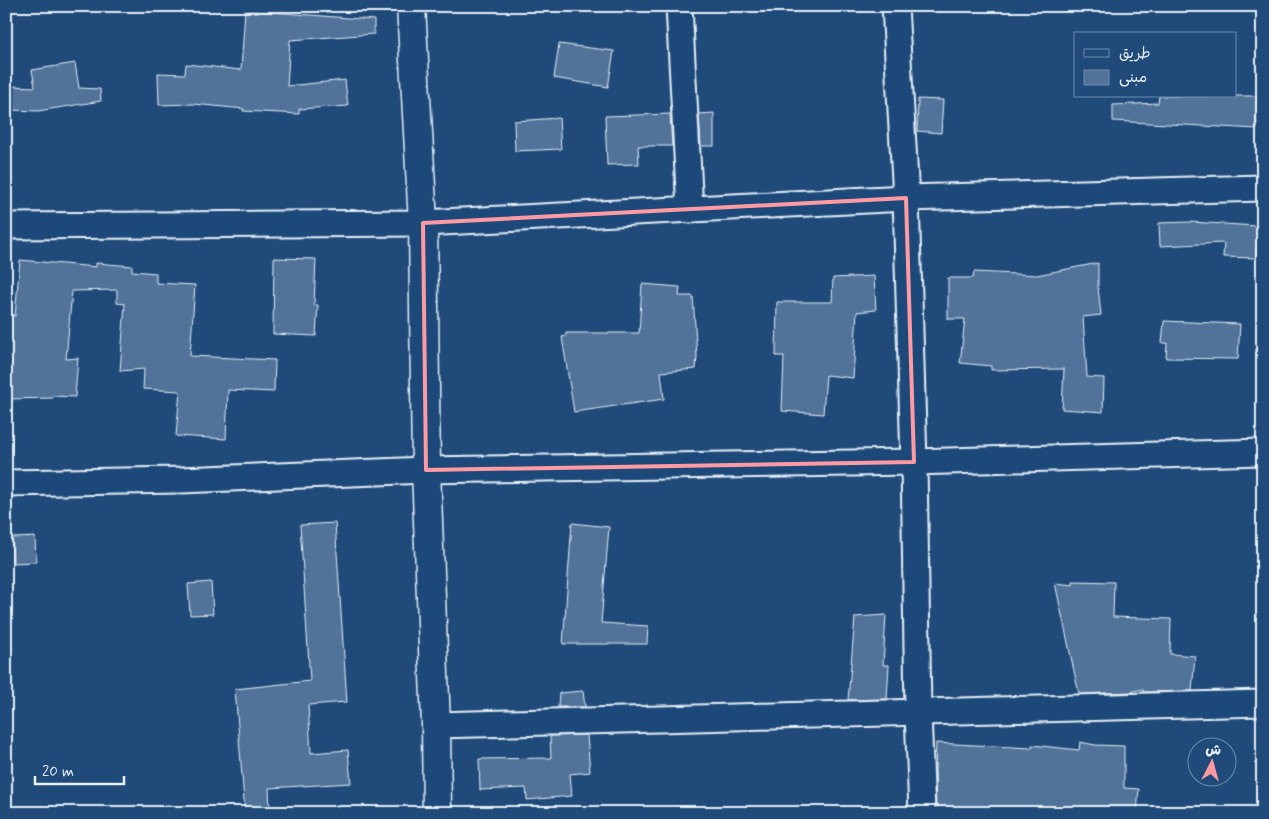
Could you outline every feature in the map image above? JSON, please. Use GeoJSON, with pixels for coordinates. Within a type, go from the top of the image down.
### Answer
{"type":"FeatureCollection","features":[{"type":"Feature","properties":{"kind":"street"},"geometry":{"type":"LineString","coordinates":[[410,6],[423,223],[426,470],[436,726],[437,813]]}},
{"type":"Feature","properties":{"kind":"street"},"geometry":{"type":"LineString","coordinates":[[679,6],[690,210]]}},
{"type":"Feature","properties":{"kind":"street"},"geometry":{"type":"LineString","coordinates":[[895,6],[906,198],[922,813]]}},
{"type":"Feature","properties":{"kind":"street"},"geometry":{"type":"LineString","coordinates":[[6,226],[423,223],[906,198],[1263,188]]}},
{"type":"Feature","properties":{"kind":"street"},"geometry":{"type":"LineString","coordinates":[[6,483],[181,480],[426,470],[914,462],[1263,452]]}},
{"type":"Feature","properties":{"kind":"street"},"geometry":{"type":"LineString","coordinates":[[436,726],[1263,703]]}},
{"type":"Feature","properties":{"kind":"highlighted area"},"geometry":{"type":"Polygon","coordinates":[[[906,198],[914,462],[426,470],[423,223],[906,198]]]}},
{"type":"Feature","properties":{"kind":"building"},"geometry":{"type":"Polygon","coordinates":[[[245,10],[374,20],[374,34],[290,40],[287,86],[345,80],[348,106],[299,109],[299,114],[243,111],[244,109],[193,104],[159,105],[158,73],[185,74],[186,64],[241,70],[245,10]]]}},
{"type":"Feature","properties":{"kind":"building"},"geometry":{"type":"Polygon","coordinates":[[[559,44],[614,51],[608,87],[554,78],[559,44]]]}},
{"type":"Feature","properties":{"kind":"building"},"geometry":{"type":"Polygon","coordinates":[[[75,63],[79,88],[100,89],[101,101],[38,111],[10,110],[11,86],[35,87],[32,70],[75,63]]]}},
{"type":"Feature","properties":{"kind":"building"},"geometry":{"type":"Polygon","coordinates":[[[1236,96],[1257,96],[1257,129],[1113,121],[1113,105],[1158,103],[1159,98],[1236,98],[1236,96]]]}},
{"type":"Feature","properties":{"kind":"building"},"geometry":{"type":"Polygon","coordinates":[[[918,99],[943,100],[941,133],[917,131],[918,99]]]}},
{"type":"Feature","properties":{"kind":"building"},"geometry":{"type":"Polygon","coordinates":[[[714,113],[714,146],[701,146],[699,114],[714,113]]]}},
{"type":"Feature","properties":{"kind":"building"},"geometry":{"type":"Polygon","coordinates":[[[670,114],[672,146],[638,146],[639,164],[607,165],[605,116],[670,114]]]}},
{"type":"Feature","properties":{"kind":"building"},"geometry":{"type":"Polygon","coordinates":[[[559,118],[561,149],[515,151],[514,121],[559,118]]]}},
{"type":"Feature","properties":{"kind":"building"},"geometry":{"type":"Polygon","coordinates":[[[1190,222],[1257,226],[1256,258],[1223,257],[1224,243],[1160,246],[1159,223],[1190,222]]]}},
{"type":"Feature","properties":{"kind":"building"},"geometry":{"type":"Polygon","coordinates":[[[274,258],[316,259],[314,305],[318,305],[316,336],[273,334],[274,258]]]}},
{"type":"Feature","properties":{"kind":"building"},"geometry":{"type":"Polygon","coordinates":[[[20,260],[96,267],[96,263],[132,266],[132,271],[156,273],[156,283],[195,285],[190,356],[275,360],[274,392],[228,390],[226,439],[176,436],[180,391],[143,389],[144,369],[120,371],[125,304],[117,303],[117,290],[72,291],[66,359],[78,358],[75,397],[53,396],[53,398],[10,399],[9,394],[6,394],[6,315],[15,316],[20,260]]]}},
{"type":"Feature","properties":{"kind":"building"},"geometry":{"type":"Polygon","coordinates":[[[1098,263],[1101,315],[1083,317],[1087,377],[1104,378],[1103,412],[1062,409],[1064,369],[991,370],[991,366],[960,363],[965,319],[948,319],[948,278],[973,278],[974,272],[1037,275],[1098,263]]]}},
{"type":"Feature","properties":{"kind":"building"},"geometry":{"type":"Polygon","coordinates":[[[874,276],[876,310],[857,312],[853,378],[826,375],[823,414],[782,411],[784,356],[776,356],[777,302],[832,302],[833,278],[874,276]]]}},
{"type":"Feature","properties":{"kind":"building"},"geometry":{"type":"Polygon","coordinates":[[[642,284],[680,287],[679,296],[693,296],[697,356],[696,369],[661,372],[664,399],[574,412],[562,337],[566,336],[566,333],[639,333],[642,284]]]}},
{"type":"Feature","properties":{"kind":"building"},"geometry":{"type":"Polygon","coordinates":[[[1164,321],[1240,324],[1238,359],[1166,358],[1167,343],[1162,343],[1164,321]]]}},
{"type":"Feature","properties":{"kind":"building"},"geometry":{"type":"Polygon","coordinates":[[[335,523],[347,702],[308,705],[311,753],[348,750],[351,783],[269,788],[270,813],[245,813],[235,689],[310,681],[300,525],[335,523]]]}},
{"type":"Feature","properties":{"kind":"building"},"geometry":{"type":"Polygon","coordinates":[[[572,523],[609,527],[601,623],[648,626],[647,644],[563,644],[572,523]]]}},
{"type":"Feature","properties":{"kind":"building"},"geometry":{"type":"Polygon","coordinates":[[[35,537],[36,562],[13,563],[12,538],[35,537]]]}},
{"type":"Feature","properties":{"kind":"building"},"geometry":{"type":"Polygon","coordinates":[[[1073,581],[1114,582],[1113,617],[1171,619],[1170,654],[1195,656],[1192,691],[1143,692],[1143,689],[1130,692],[1079,694],[1055,583],[1073,585],[1073,581]]]}},
{"type":"Feature","properties":{"kind":"building"},"geometry":{"type":"Polygon","coordinates":[[[211,582],[213,614],[190,615],[188,584],[211,582]]]}},
{"type":"Feature","properties":{"kind":"building"},"geometry":{"type":"Polygon","coordinates":[[[886,615],[883,665],[889,665],[887,699],[848,700],[855,617],[886,615]]]}},
{"type":"Feature","properties":{"kind":"building"},"geometry":{"type":"Polygon","coordinates":[[[583,691],[585,707],[558,707],[559,693],[583,691]]]}},
{"type":"Feature","properties":{"kind":"building"},"geometry":{"type":"Polygon","coordinates":[[[587,735],[590,772],[570,774],[572,796],[527,800],[526,788],[480,790],[479,759],[551,758],[550,736],[587,735]]]}},
{"type":"Feature","properties":{"kind":"building"},"geometry":{"type":"Polygon","coordinates":[[[1080,742],[1095,745],[1124,746],[1124,788],[1139,789],[1137,813],[970,813],[936,811],[936,743],[1032,748],[1032,745],[1079,750],[1080,742]]]}}]}
